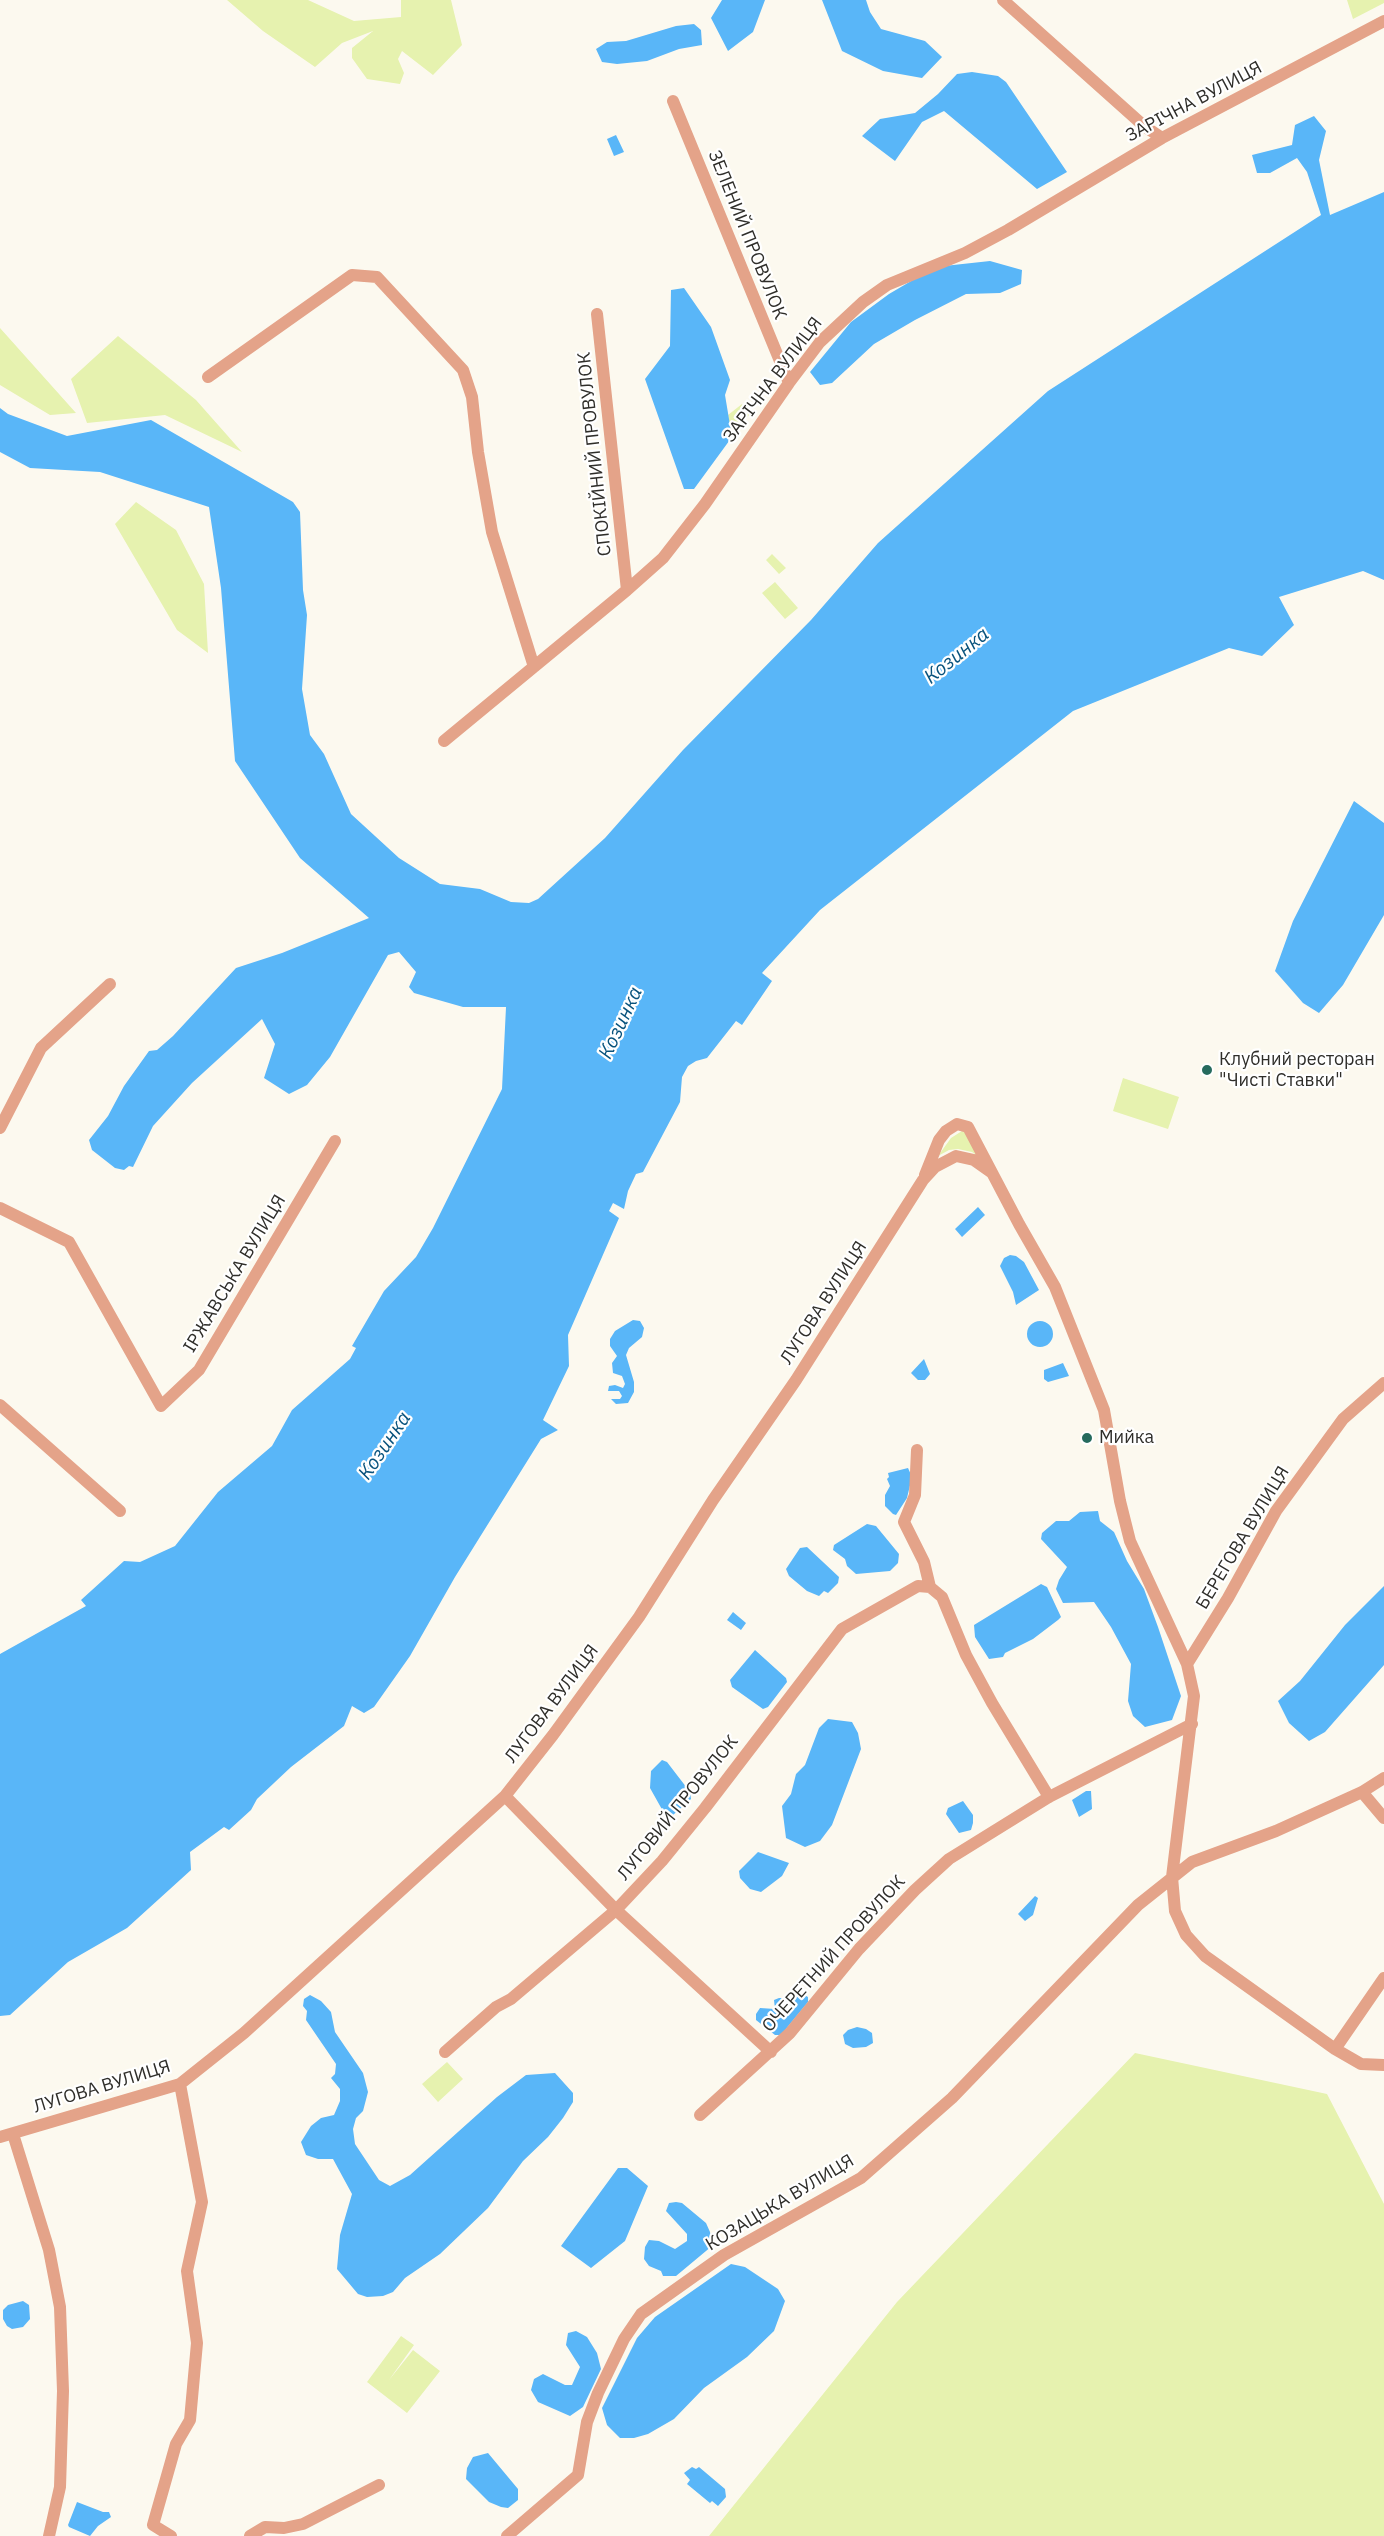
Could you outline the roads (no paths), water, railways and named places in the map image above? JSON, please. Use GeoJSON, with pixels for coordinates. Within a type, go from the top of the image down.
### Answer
{"type":"FeatureCollection","features":[{"type":"Feature","properties":{"kind":"street"},"geometry":{"type":"LineString","coordinates":[[1003,0],[1144,126],[1162,138]]}},
{"type":"Feature","properties":{"kind":"street","name":"ЗАРІЧНА ВУЛИЦЯ"},"geometry":{"type":"LineString","coordinates":[[444,741],[663,558],[705,504],[820,342],[847,315],[887,285],[965,253],[1008,230],[1162,138],[1384,21]]}},
{"type":"Feature","properties":{"kind":"street","name":"ЗЕЛЕНИЙ ПРОВУЛОК"},"geometry":{"type":"LineString","coordinates":[[673,101],[789,383]]}},
{"type":"Feature","properties":{"kind":"street"},"geometry":{"type":"LineString","coordinates":[[208,377],[352,275],[376,277],[463,370],[472,397],[478,452],[492,532],[534,668]]}},
{"type":"Feature","properties":{"kind":"street","name":"СПОКІЙНИЙ ПРОВУЛОК"},"geometry":{"type":"LineString","coordinates":[[597,314],[627,590]]}},
{"type":"Feature","properties":{"kind":"street"},"geometry":{"type":"LineString","coordinates":[[0,1128],[40,1048],[110,984]]}},
{"type":"Feature","properties":{"kind":"street"},"geometry":{"type":"LineString","coordinates":[[923,1180],[939,1140],[949,1128],[957,1124],[965,1126],[970,1131],[1055,1287],[1104,1410],[1120,1501],[1130,1541],[1187,1664],[1194,1695],[1172,1877],[1175,1911],[1186,1935],[1205,1956],[1335,2049],[1361,2064],[1384,2065]]}},
{"type":"Feature","properties":{"kind":"street","name":"ІРЖАВСЬКА ВУЛИЦЯ"},"geometry":{"type":"LineString","coordinates":[[0,1208],[69,1242],[161,1406],[199,1370],[335,1141]]}},
{"type":"Feature","properties":{"kind":"street","name":"ЛУГОВА ВУЛИЦЯ"},"geometry":{"type":"LineString","coordinates":[[0,2137],[180,2084],[244,2033],[504,1796],[553,1735],[639,1617],[713,1500],[802,1370],[923,1180],[935,1167],[956,1156],[974,1160],[991,1172]]}},
{"type":"Feature","properties":{"kind":"street","name":"БЕРЕГОВА ВУЛИЦЯ"},"geometry":{"type":"LineString","coordinates":[[1187,1664],[1228,1598],[1276,1511],[1343,1419],[1384,1383]]}},
{"type":"Feature","properties":{"kind":"street"},"geometry":{"type":"LineString","coordinates":[[0,1405],[120,1511]]}},
{"type":"Feature","properties":{"kind":"street"},"geometry":{"type":"LineString","coordinates":[[916,1450],[915,1495],[904,1522],[924,1562],[930,1587],[942,1597],[966,1655],[1049,1797]]}},
{"type":"Feature","properties":{"kind":"street","name":"ЛУГОВИЙ ПРОВУЛОК"},"geometry":{"type":"LineString","coordinates":[[445,2052],[496,2007],[511,2000],[616,1910],[662,1861],[842,1629],[918,1586],[930,1587]]}},
{"type":"Feature","properties":{"kind":"street","name":"ОЧЕРЕТНИЙ ПРОВУЛОК"},"geometry":{"type":"LineString","coordinates":[[700,2115],[790,2033],[859,1948],[915,1890],[949,1859],[1049,1797],[1192,1724]]}},
{"type":"Feature","properties":{"kind":"street","name":"КОЗАЦЬКА ВУЛИЦЯ"},"geometry":{"type":"LineString","coordinates":[[507,2536],[578,2475],[587,2422],[598,2393],[624,2339],[641,2314],[724,2255],[832,2195],[870,2170],[952,2098],[1138,1905],[1192,1862],[1276,1831],[1362,1792],[1384,1778]]}},
{"type":"Feature","properties":{"kind":"street"},"geometry":{"type":"LineString","coordinates":[[1362,1792],[1384,1818]]}},
{"type":"Feature","properties":{"kind":"street"},"geometry":{"type":"LineString","coordinates":[[504,1796],[616,1910],[771,2052]]}},
{"type":"Feature","properties":{"kind":"street"},"geometry":{"type":"LineString","coordinates":[[1335,2049],[1384,1978]]}},
{"type":"Feature","properties":{"kind":"street"},"geometry":{"type":"LineString","coordinates":[[171,2536],[151,2530],[176,2444],[190,2420],[197,2343],[187,2271],[202,2202],[180,2084]]}},
{"type":"Feature","properties":{"kind":"street"},"geometry":{"type":"LineString","coordinates":[[13,2134],[49,2250],[60,2307],[63,2391],[60,2487],[49,2536]]}},
{"type":"Feature","properties":{"kind":"street"},"geometry":{"type":"LineString","coordinates":[[250,2536],[265,2527],[284,2528],[303,2524],[379,2485]]}},
{"type":"Feature","properties":{"kind":"water"},"geometry":{"type":"Polygon","coordinates":[[[722,0],[765,0],[753,32],[728,51],[711,18],[722,0]]]}},
{"type":"Feature","properties":{"kind":"water"},"geometry":{"type":"Polygon","coordinates":[[[822,0],[866,0],[870,12],[881,29],[925,41],[942,57],[922,78],[883,71],[842,51],[822,0]]]}},
{"type":"Feature","properties":{"kind":"water"},"geometry":{"type":"Polygon","coordinates":[[[694,24],[701,30],[702,45],[679,49],[647,61],[617,64],[602,62],[596,49],[607,42],[626,41],[676,26],[694,24]]]}},
{"type":"Feature","properties":{"kind":"water"},"geometry":{"type":"Polygon","coordinates":[[[972,72],[998,76],[1006,82],[1067,172],[1037,189],[944,111],[922,122],[895,161],[862,136],[880,119],[915,113],[957,74],[972,72]]]}},
{"type":"Feature","properties":{"kind":"water","name":"Козинка"},"geometry":{"type":"Polygon","coordinates":[[[1314,116],[1326,131],[1319,160],[1330,215],[1384,192],[1384,580],[1363,571],[1279,597],[1294,625],[1262,656],[1229,648],[1073,711],[820,910],[762,973],[772,981],[742,1025],[736,1021],[707,1058],[688,1066],[682,1077],[680,1102],[643,1172],[636,1174],[628,1191],[624,1209],[613,1203],[609,1211],[619,1218],[568,1335],[569,1366],[543,1420],[558,1430],[541,1439],[455,1577],[410,1656],[374,1707],[364,1713],[352,1706],[344,1726],[291,1767],[229,1830],[224,1827],[190,1852],[191,1870],[127,1928],[68,1962],[10,2015],[0,2016],[0,1654],[86,1606],[81,1600],[124,1561],[140,1562],[175,1546],[218,1492],[272,1446],[292,1410],[350,1359],[356,1348],[352,1346],[384,1291],[416,1257],[433,1228],[502,1089],[506,1007],[463,1007],[414,993],[409,987],[416,972],[399,952],[388,955],[330,1057],[307,1085],[289,1094],[264,1078],[275,1044],[262,1019],[192,1083],[153,1126],[133,1167],[129,1166],[124,1170],[115,1168],[92,1150],[89,1140],[108,1116],[124,1086],[149,1051],[157,1050],[173,1036],[236,968],[282,953],[369,918],[300,858],[235,761],[221,588],[209,507],[100,472],[30,468],[0,452],[0,408],[8,414],[67,436],[151,420],[293,502],[300,512],[303,590],[307,615],[302,689],[310,735],[324,754],[351,814],[399,858],[440,884],[480,889],[511,902],[529,903],[538,899],[605,838],[683,750],[811,620],[878,543],[1048,391],[1321,215],[1307,172],[1297,158],[1270,173],[1257,173],[1252,155],[1292,145],[1295,125],[1314,116]]]}},
{"type":"Feature","properties":{"kind":"water"},"geometry":{"type":"Polygon","coordinates":[[[616,135],[624,152],[614,156],[607,139],[616,135]]]}},
{"type":"Feature","properties":{"kind":"water"},"geometry":{"type":"Polygon","coordinates":[[[990,261],[1022,270],[1021,284],[1000,293],[966,294],[915,320],[874,344],[832,383],[820,385],[810,372],[851,322],[889,294],[935,267],[990,261]]]}},
{"type":"Feature","properties":{"kind":"water"},"geometry":{"type":"Polygon","coordinates":[[[684,288],[711,327],[730,380],[725,395],[732,437],[694,489],[684,489],[645,379],[670,346],[671,290],[684,288]]]}},
{"type":"Feature","properties":{"kind":"water"},"geometry":{"type":"Polygon","coordinates":[[[1354,801],[1384,823],[1384,915],[1343,985],[1319,1013],[1303,1003],[1275,971],[1293,921],[1354,801]]]}},
{"type":"Feature","properties":{"kind":"water"},"geometry":{"type":"Polygon","coordinates":[[[978,1207],[985,1215],[962,1237],[955,1229],[978,1207]]]}},
{"type":"Feature","properties":{"kind":"water"},"geometry":{"type":"Polygon","coordinates":[[[1010,1255],[1024,1262],[1039,1290],[1016,1305],[1013,1292],[1000,1266],[1004,1258],[1010,1255]]]}},
{"type":"Feature","properties":{"kind":"water"},"geometry":{"type":"Polygon","coordinates":[[[633,1320],[640,1321],[644,1328],[642,1337],[629,1348],[626,1355],[634,1382],[634,1392],[628,1403],[616,1404],[611,1399],[620,1399],[622,1396],[619,1391],[608,1391],[609,1386],[615,1385],[623,1388],[625,1384],[622,1376],[613,1373],[612,1363],[617,1356],[610,1346],[610,1339],[615,1331],[633,1320]]]}},
{"type":"Feature","properties":{"kind":"water"},"geometry":{"type":"Polygon","coordinates":[[[1040,1321],[1049,1325],[1053,1334],[1049,1343],[1040,1347],[1031,1343],[1027,1334],[1031,1325],[1040,1321]]]}},
{"type":"Feature","properties":{"kind":"water"},"geometry":{"type":"Polygon","coordinates":[[[924,1359],[930,1374],[925,1380],[918,1380],[911,1373],[924,1359]]]}},
{"type":"Feature","properties":{"kind":"water"},"geometry":{"type":"Polygon","coordinates":[[[1063,1363],[1069,1376],[1048,1382],[1044,1379],[1044,1370],[1063,1363]]]}},
{"type":"Feature","properties":{"kind":"water"},"geometry":{"type":"Polygon","coordinates":[[[908,1468],[912,1477],[907,1498],[896,1515],[885,1506],[885,1495],[890,1486],[887,1479],[888,1473],[908,1468]]]}},
{"type":"Feature","properties":{"kind":"water"},"geometry":{"type":"Polygon","coordinates":[[[1098,1511],[1100,1521],[1114,1532],[1127,1561],[1144,1589],[1158,1627],[1181,1696],[1172,1720],[1145,1727],[1133,1716],[1128,1701],[1131,1664],[1111,1627],[1094,1602],[1063,1603],[1056,1589],[1067,1567],[1041,1539],[1042,1533],[1056,1521],[1069,1521],[1080,1512],[1098,1511]]]}},
{"type":"Feature","properties":{"kind":"water"},"geometry":{"type":"Polygon","coordinates":[[[867,1524],[876,1526],[899,1554],[898,1563],[890,1571],[856,1574],[847,1566],[845,1559],[833,1550],[834,1545],[867,1524]]]}},
{"type":"Feature","properties":{"kind":"water"},"geometry":{"type":"Polygon","coordinates":[[[807,1547],[839,1577],[838,1583],[828,1593],[824,1591],[819,1596],[807,1591],[789,1576],[786,1569],[800,1548],[807,1547]]]}},
{"type":"Feature","properties":{"kind":"water"},"geometry":{"type":"Polygon","coordinates":[[[1041,1584],[1047,1587],[1061,1617],[1033,1639],[1005,1653],[1003,1657],[989,1659],[975,1637],[974,1625],[1041,1584]]]}},
{"type":"Feature","properties":{"kind":"water"},"geometry":{"type":"Polygon","coordinates":[[[1384,1586],[1384,1665],[1325,1732],[1309,1741],[1289,1723],[1278,1701],[1300,1681],[1345,1625],[1384,1586]]]}},
{"type":"Feature","properties":{"kind":"water"},"geometry":{"type":"Polygon","coordinates":[[[733,1612],[746,1623],[741,1630],[727,1620],[733,1612]]]}},
{"type":"Feature","properties":{"kind":"water"},"geometry":{"type":"Polygon","coordinates":[[[755,1650],[786,1678],[787,1682],[768,1707],[763,1709],[732,1687],[730,1680],[755,1650]]]}},
{"type":"Feature","properties":{"kind":"water"},"geometry":{"type":"Polygon","coordinates":[[[828,1719],[852,1722],[858,1733],[861,1749],[832,1825],[820,1841],[805,1847],[786,1838],[782,1806],[791,1794],[796,1774],[805,1765],[819,1728],[828,1719]]]}},
{"type":"Feature","properties":{"kind":"water"},"geometry":{"type":"Polygon","coordinates":[[[662,1760],[667,1762],[690,1792],[691,1799],[673,1815],[664,1813],[650,1788],[651,1771],[662,1760]]]}},
{"type":"Feature","properties":{"kind":"water"},"geometry":{"type":"Polygon","coordinates":[[[1086,1791],[1091,1791],[1092,1809],[1079,1817],[1072,1800],[1086,1791]]]}},
{"type":"Feature","properties":{"kind":"water"},"geometry":{"type":"Polygon","coordinates":[[[963,1801],[973,1815],[973,1823],[971,1830],[959,1833],[946,1814],[948,1808],[963,1801]]]}},
{"type":"Feature","properties":{"kind":"water"},"geometry":{"type":"Polygon","coordinates":[[[758,1852],[789,1863],[782,1876],[761,1892],[750,1889],[740,1878],[739,1871],[758,1852]]]}},
{"type":"Feature","properties":{"kind":"water"},"geometry":{"type":"Polygon","coordinates":[[[1035,1896],[1038,1898],[1033,1915],[1025,1921],[1018,1914],[1035,1896]]]}},
{"type":"Feature","properties":{"kind":"water"},"geometry":{"type":"Polygon","coordinates":[[[793,1992],[799,1992],[808,1997],[808,2002],[781,2035],[775,2035],[756,2020],[756,2014],[760,2008],[775,2009],[774,2000],[787,1998],[793,1992]]]}},
{"type":"Feature","properties":{"kind":"water"},"geometry":{"type":"Polygon","coordinates":[[[310,1995],[321,2001],[331,2012],[335,2032],[363,2073],[368,2092],[363,2111],[356,2118],[353,2129],[355,2144],[379,2180],[390,2186],[410,2175],[497,2097],[526,2075],[555,2073],[573,2093],[573,2102],[563,2118],[548,2137],[523,2161],[488,2208],[440,2254],[405,2278],[393,2292],[383,2296],[367,2297],[358,2294],[337,2269],[340,2235],[352,2194],[333,2159],[318,2159],[306,2155],[301,2142],[311,2126],[321,2118],[334,2115],[340,2101],[340,2089],[331,2078],[335,2074],[336,2064],[306,2020],[307,2011],[303,2006],[304,1999],[310,1995]]]}},
{"type":"Feature","properties":{"kind":"water"},"geometry":{"type":"Polygon","coordinates":[[[857,2027],[872,2033],[873,2043],[866,2047],[853,2048],[845,2044],[843,2035],[848,2030],[857,2027]]]}},
{"type":"Feature","properties":{"kind":"water"},"geometry":{"type":"Polygon","coordinates":[[[618,2168],[627,2168],[648,2186],[625,2241],[591,2268],[561,2246],[618,2168]]]}},
{"type":"Feature","properties":{"kind":"water"},"geometry":{"type":"Polygon","coordinates":[[[669,2203],[682,2203],[706,2223],[712,2246],[676,2276],[663,2276],[661,2271],[649,2266],[644,2259],[645,2247],[649,2240],[659,2241],[675,2249],[687,2241],[687,2234],[666,2211],[669,2203]]]}},
{"type":"Feature","properties":{"kind":"water"},"geometry":{"type":"Polygon","coordinates":[[[731,2264],[745,2267],[778,2289],[785,2301],[774,2331],[747,2357],[704,2388],[674,2419],[648,2434],[634,2438],[620,2438],[607,2425],[602,2408],[637,2338],[655,2317],[731,2264]]]}},
{"type":"Feature","properties":{"kind":"water"},"geometry":{"type":"Polygon","coordinates":[[[23,2301],[29,2305],[30,2319],[23,2327],[12,2329],[3,2319],[3,2310],[8,2305],[23,2301]]]}},
{"type":"Feature","properties":{"kind":"water"},"geometry":{"type":"Polygon","coordinates":[[[576,2331],[587,2337],[597,2353],[601,2369],[583,2407],[570,2416],[538,2402],[531,2390],[534,2379],[543,2374],[565,2385],[572,2385],[580,2367],[566,2345],[568,2333],[576,2331]]]}},
{"type":"Feature","properties":{"kind":"water"},"geometry":{"type":"Polygon","coordinates":[[[488,2453],[518,2489],[518,2500],[508,2508],[489,2502],[466,2479],[467,2468],[473,2457],[488,2453]]]}},
{"type":"Feature","properties":{"kind":"water"},"geometry":{"type":"Polygon","coordinates":[[[692,2467],[696,2469],[699,2467],[725,2489],[726,2497],[718,2506],[712,2501],[710,2503],[687,2484],[690,2480],[684,2473],[692,2467]]]}},
{"type":"Feature","properties":{"kind":"water"},"geometry":{"type":"Polygon","coordinates":[[[77,2502],[109,2512],[111,2517],[98,2526],[90,2536],[69,2527],[77,2502]]]}},
{"type":"Feature","properties":{"kind":"place","name":"Клубний ресторан \"Чисті Ставки\""},"geometry":{"type":"Point","coordinates":[1207,1070]}},
{"type":"Feature","properties":{"kind":"place","name":"Мийка"},"geometry":{"type":"Point","coordinates":[1087,1438]}}]}
